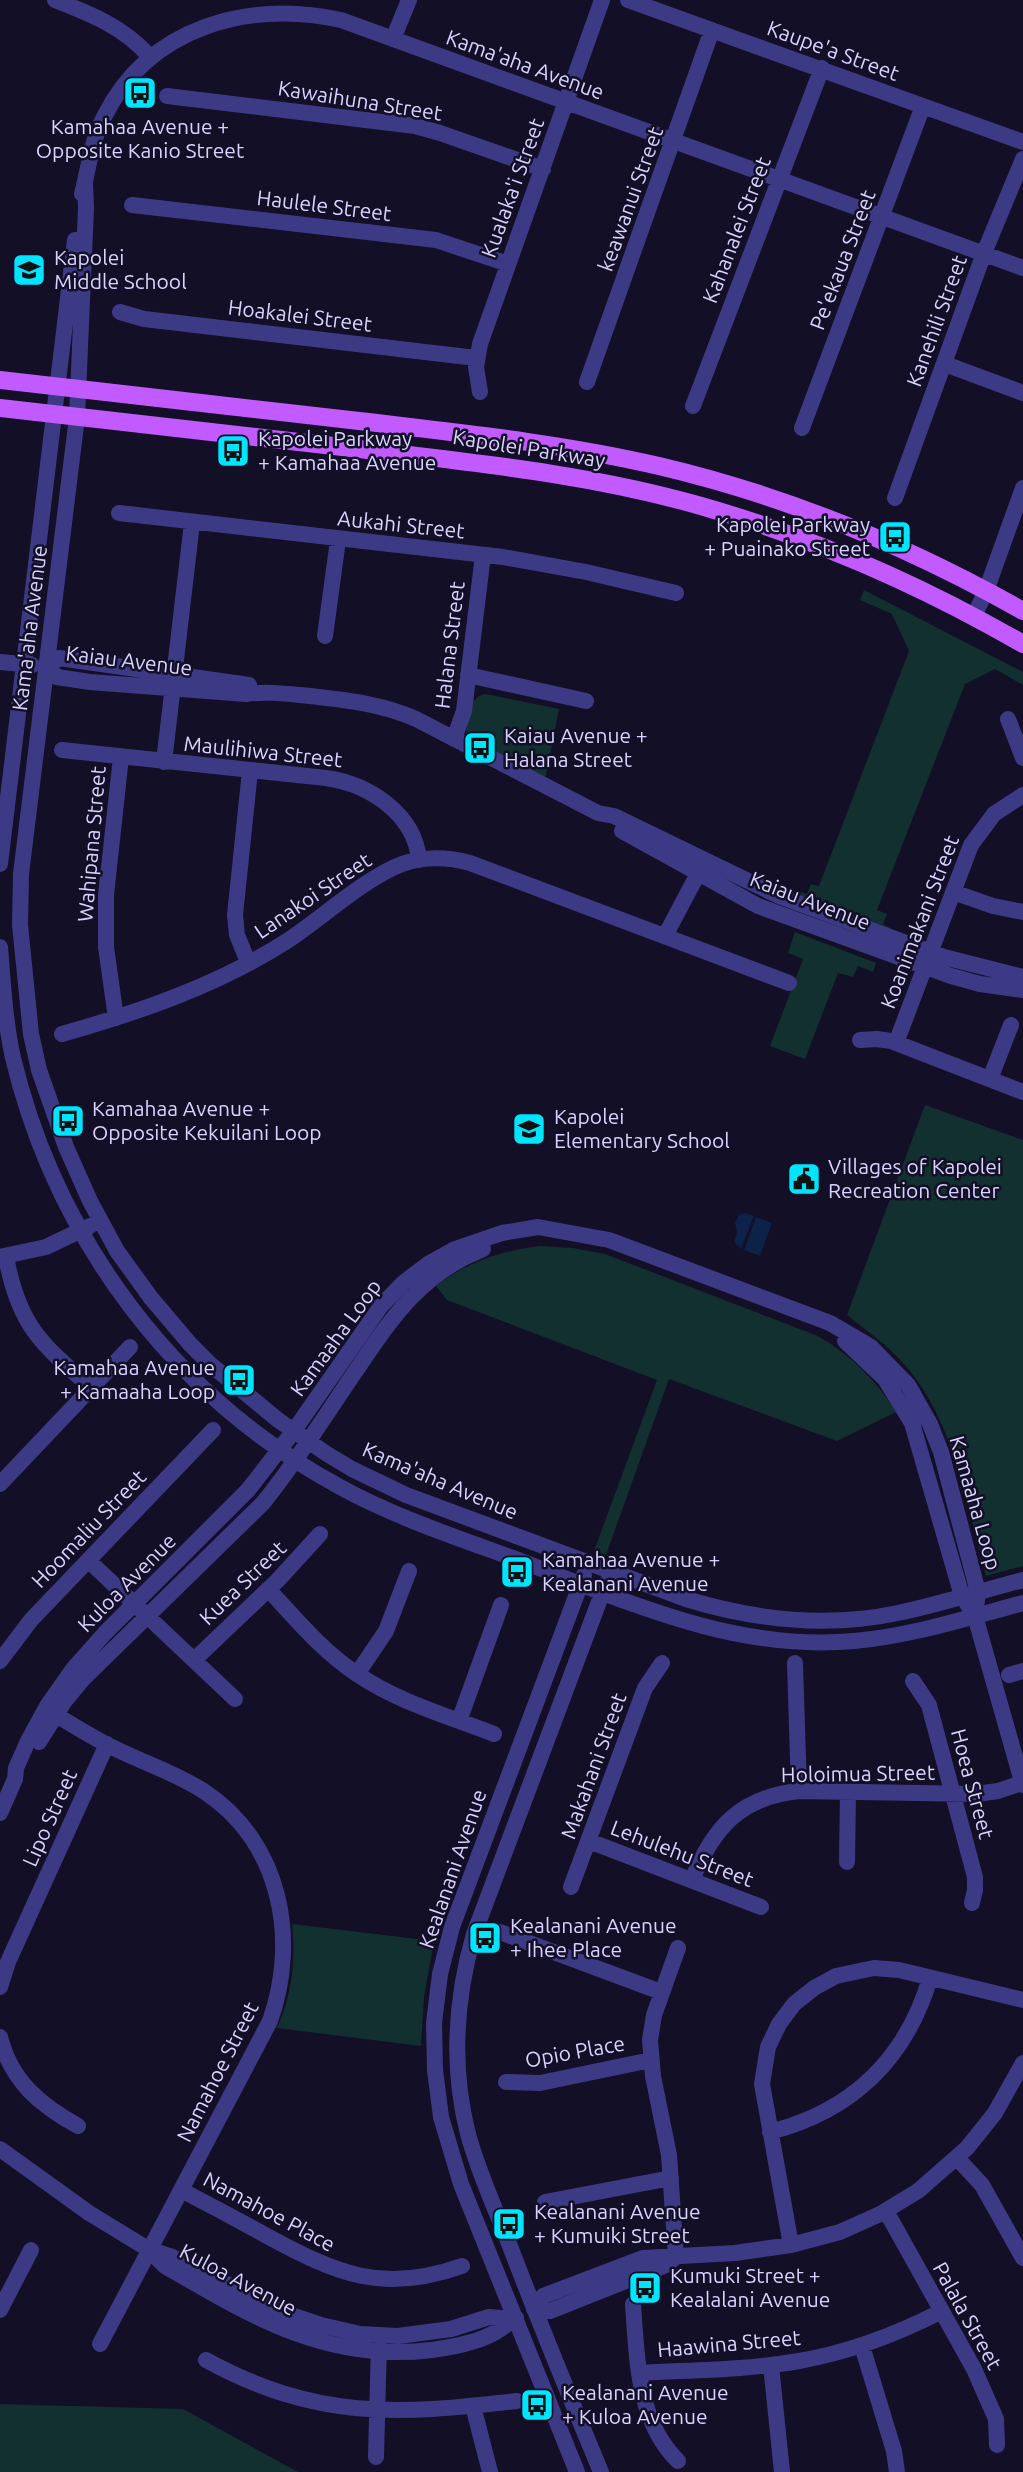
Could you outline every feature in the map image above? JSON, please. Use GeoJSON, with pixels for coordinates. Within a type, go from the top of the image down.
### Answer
{"type":"FeatureCollection","features":[{"type":"Feature","properties":{"kind":"main road","name":"Kapolei Parkway"},"geometry":{"type":"LineString","coordinates":[[0,380],[519,439],[615,456],[708,479],[800,509],[887,543],[1023,611]]}},
{"type":"Feature","properties":{"kind":"main road","name":"Kapolei Parkway"},"geometry":{"type":"LineString","coordinates":[[0,408],[516,467],[609,484],[701,506],[791,535],[876,569],[974,616],[1023,644]]}},
{"type":"Feature","properties":{"kind":"street"},"geometry":{"type":"LineString","coordinates":[[55,0],[112,24],[150,57]]}},
{"type":"Feature","properties":{"kind":"street"},"geometry":{"type":"LineString","coordinates":[[393,39],[409,0]]}},
{"type":"Feature","properties":{"kind":"street","name":"Kualaka'i Street"},"geometry":{"type":"LineString","coordinates":[[480,392],[476,358],[602,0]]}},
{"type":"Feature","properties":{"kind":"street","name":"Kaupe'a Street"},"geometry":{"type":"LineString","coordinates":[[628,0],[1023,142]]}},
{"type":"Feature","properties":{"kind":"street","name":"Kama'aha Avenue"},"geometry":{"type":"LineString","coordinates":[[0,864],[78,207],[91,150],[103,118],[121,89],[150,57],[170,41],[199,26],[230,15],[261,10],[294,10],[326,15],[1023,268]]}},
{"type":"Feature","properties":{"kind":"street","name":"keawanui Street"},"geometry":{"type":"LineString","coordinates":[[587,382],[712,30]]}},
{"type":"Feature","properties":{"kind":"street","name":"Kahanalei Street"},"geometry":{"type":"LineString","coordinates":[[693,406],[822,68]]}},
{"type":"Feature","properties":{"kind":"street","name":"Kawaihuna Street"},"geometry":{"type":"LineString","coordinates":[[167,96],[415,126],[542,169]]}},
{"type":"Feature","properties":{"kind":"street","name":"Pe'ekaua Street"},"geometry":{"type":"LineString","coordinates":[[802,428],[923,106]]}},
{"type":"Feature","properties":{"kind":"street","name":"Kanehili Street"},"geometry":{"type":"LineString","coordinates":[[895,498],[984,253],[1023,159]]}},
{"type":"Feature","properties":{"kind":"street","name":"Kama'aha Avenue"},"geometry":{"type":"LineString","coordinates":[[85,183],[77,417],[20,891],[20,925],[34,1050],[46,1089],[66,1147],[100,1221],[133,1275],[190,1344],[232,1383],[300,1437],[352,1469],[406,1495],[709,1606],[781,1619],[827,1621],[875,1617],[1023,1580]]}},
{"type":"Feature","properties":{"kind":"street","name":"Haulele Street"},"geometry":{"type":"LineString","coordinates":[[132,205],[436,240],[508,264]]}},
{"type":"Feature","properties":{"kind":"street","name":"Hoakalei Street"},"geometry":{"type":"LineString","coordinates":[[120,312],[144,319],[476,358]]}},
{"type":"Feature","properties":{"kind":"street"},"geometry":{"type":"LineString","coordinates":[[944,364],[1023,393]]}},
{"type":"Feature","properties":{"kind":"street"},"geometry":{"type":"LineString","coordinates":[[974,616],[986,591],[1023,488]]}},
{"type":"Feature","properties":{"kind":"street","name":"Aukahi Street"},"geometry":{"type":"LineString","coordinates":[[119,513],[483,555],[586,572],[676,593]]}},
{"type":"Feature","properties":{"kind":"street"},"geometry":{"type":"LineString","coordinates":[[164,762],[192,523]]}},
{"type":"Feature","properties":{"kind":"street"},"geometry":{"type":"LineString","coordinates":[[325,636],[338,540]]}},
{"type":"Feature","properties":{"kind":"street","name":"Halana Street"},"geometry":{"type":"LineString","coordinates":[[454,740],[464,711],[483,555]]}},
{"type":"Feature","properties":{"kind":"street","name":"Kaiau Avenue"},"geometry":{"type":"LineString","coordinates":[[0,662],[47,667],[59,658],[174,681],[247,685],[265,691],[379,706],[404,714],[598,813],[614,816],[701,867],[768,892],[928,960],[966,981],[1023,990]]}},
{"type":"Feature","properties":{"kind":"street"},"geometry":{"type":"LineString","coordinates":[[468,675],[586,701]]}},
{"type":"Feature","properties":{"kind":"street"},"geometry":{"type":"LineString","coordinates":[[1008,719],[1023,758]]}},
{"type":"Feature","properties":{"kind":"street","name":"Maulihiwa Street"},"geometry":{"type":"LineString","coordinates":[[62,750],[337,779],[366,789],[404,821],[415,840],[419,860]]}},
{"type":"Feature","properties":{"kind":"street","name":"Wahipana Street"},"geometry":{"type":"LineString","coordinates":[[116,1018],[106,947],[106,895],[121,757]]}},
{"type":"Feature","properties":{"kind":"street"},"geometry":{"type":"LineString","coordinates":[[248,962],[237,935],[234,915],[250,771]]}},
{"type":"Feature","properties":{"kind":"street","name":"Koanimakani Street"},"geometry":{"type":"LineString","coordinates":[[896,1043],[966,857],[978,834],[994,814],[1023,795]]}},
{"type":"Feature","properties":{"kind":"street","name":"Lanakoi Street"},"geometry":{"type":"LineString","coordinates":[[62,1034],[193,990],[287,941],[383,873],[419,860],[447,859],[470,863],[789,983]]}},
{"type":"Feature","properties":{"kind":"street"},"geometry":{"type":"LineString","coordinates":[[665,936],[701,867]]}},
{"type":"Feature","properties":{"kind":"street"},"geometry":{"type":"LineString","coordinates":[[953,892],[993,906],[1023,912]]}},
{"type":"Feature","properties":{"kind":"street","name":"Kama'aha Avenue"},"geometry":{"type":"LineString","coordinates":[[0,947],[9,1037],[18,1076],[46,1156],[80,1232],[121,1296],[173,1359],[218,1400],[295,1460],[342,1488],[397,1515],[703,1628],[752,1638],[828,1643],[879,1639],[1023,1603]]}},
{"type":"Feature","properties":{"kind":"street","name":"Kaiau Avenue"},"geometry":{"type":"LineString","coordinates":[[928,960],[969,964],[1023,977]]}},
{"type":"Feature","properties":{"kind":"street"},"geometry":{"type":"LineString","coordinates":[[990,1079],[1011,1025]]}},
{"type":"Feature","properties":{"kind":"street"},"geometry":{"type":"LineString","coordinates":[[860,1040],[877,1039],[896,1043],[1023,1092]]}},
{"type":"Feature","properties":{"kind":"street"},"geometry":{"type":"LineString","coordinates":[[92,1388],[51,1352],[28,1325],[3,1256],[46,1247],[100,1221]]}},
{"type":"Feature","properties":{"kind":"street","name":"Kamaaha Loop"},"geometry":{"type":"LineString","coordinates":[[300,1437],[381,1306],[403,1283],[428,1264],[470,1243],[511,1231],[538,1227],[626,1246],[841,1329],[871,1347],[896,1372],[924,1411],[941,1452],[975,1616]]}},
{"type":"Feature","properties":{"kind":"street"},"geometry":{"type":"LineString","coordinates":[[0,1484],[130,1348]]}},
{"type":"Feature","properties":{"kind":"street","name":"Hoomaliu Street"},"geometry":{"type":"LineString","coordinates":[[0,1661],[31,1620],[213,1430]]}},
{"type":"Feature","properties":{"kind":"street","name":"Kuloa Avenue"},"geometry":{"type":"LineString","coordinates":[[0,1812],[15,1779],[16,1768],[81,1660],[237,1502],[280,1450],[300,1437]]}},
{"type":"Feature","properties":{"kind":"street","name":"Kuloa Avenue"},"geometry":{"type":"LineString","coordinates":[[51,1711],[251,1515],[295,1460],[300,1437]]}},
{"type":"Feature","properties":{"kind":"street","name":"Kuea Street"},"geometry":{"type":"LineString","coordinates":[[194,1660],[268,1589],[320,1534]]}},
{"type":"Feature","properties":{"kind":"street"},"geometry":{"type":"LineString","coordinates":[[89,1561],[236,1699]]}},
{"type":"Feature","properties":{"kind":"street","name":"Kealanani Avenue"},"geometry":{"type":"LineString","coordinates":[[577,2472],[461,2185],[446,2140],[435,2070],[436,1999],[452,1927],[588,1563]]}},
{"type":"Feature","properties":{"kind":"street"},"geometry":{"type":"LineString","coordinates":[[357,1674],[386,1631],[409,1571]]}},
{"type":"Feature","properties":{"kind":"street","name":"Kealanani Avenue"},"geometry":{"type":"LineString","coordinates":[[601,2472],[534,2309],[468,2134],[458,2069],[459,2002],[474,1934],[610,1571]]}},
{"type":"Feature","properties":{"kind":"street"},"geometry":{"type":"LineString","coordinates":[[268,1589],[319,1644],[357,1674],[396,1697],[494,1734]]}},
{"type":"Feature","properties":{"kind":"street"},"geometry":{"type":"LineString","coordinates":[[459,1721],[501,1605]]}},
{"type":"Feature","properties":{"kind":"street"},"geometry":{"type":"LineString","coordinates":[[975,1616],[1023,1784]]}},
{"type":"Feature","properties":{"kind":"street","name":"Makahani Street"},"geometry":{"type":"LineString","coordinates":[[571,1887],[645,1688],[662,1663]]}},
{"type":"Feature","properties":{"kind":"street"},"geometry":{"type":"LineString","coordinates":[[795,1663],[799,1791]]}},
{"type":"Feature","properties":{"kind":"street","name":"Hoea Street"},"geometry":{"type":"LineString","coordinates":[[913,1681],[929,1705],[953,1793],[975,1877],[972,1903]]}},
{"type":"Feature","properties":{"kind":"street","name":"Namahoe Street"},"geometry":{"type":"LineString","coordinates":[[51,1711],[107,1744],[191,1784],[231,1815],[252,1840],[268,1870],[282,1918],[285,1953],[284,1970],[270,2021],[100,2344]]}},
{"type":"Feature","properties":{"kind":"street","name":"Lipo Street"},"geometry":{"type":"LineString","coordinates":[[0,1987],[8,1962],[107,1744]]}},
{"type":"Feature","properties":{"kind":"street","name":"Holoimua Street"},"geometry":{"type":"LineString","coordinates":[[692,1880],[709,1842],[736,1814],[771,1796],[799,1791],[987,1793],[1023,1784]]}},
{"type":"Feature","properties":{"kind":"street"},"geometry":{"type":"LineString","coordinates":[[847,1862],[848,1792]]}},
{"type":"Feature","properties":{"kind":"street","name":"Lehulehu Street"},"geometry":{"type":"LineString","coordinates":[[589,1841],[761,1907]]}},
{"type":"Feature","properties":{"kind":"street"},"geometry":{"type":"LineString","coordinates":[[500,1932],[661,1992]]}},
{"type":"Feature","properties":{"kind":"street"},"geometry":{"type":"LineString","coordinates":[[676,2257],[671,2178],[651,2060],[652,2027],[661,1992],[678,1948]]}},
{"type":"Feature","properties":{"kind":"street"},"geometry":{"type":"LineString","coordinates":[[791,2245],[763,2097],[765,2059],[773,2035],[794,2004],[825,1982],[861,1970],[887,1969],[1023,2000]]}},
{"type":"Feature","properties":{"kind":"street"},"geometry":{"type":"LineString","coordinates":[[770,2132],[818,2116],[847,2099],[873,2077],[895,2052],[913,2024],[930,1978]]}},
{"type":"Feature","properties":{"kind":"street"},"geometry":{"type":"LineString","coordinates":[[0,2037],[12,2069],[28,2091],[48,2109],[78,2126]]}},
{"type":"Feature","properties":{"kind":"street","name":"Opio Place"},"geometry":{"type":"LineString","coordinates":[[506,2082],[540,2082],[651,2060]]}},
{"type":"Feature","properties":{"kind":"street","name":"Kuloa Avenue"},"geometry":{"type":"LineString","coordinates":[[1,2151],[89,2213],[148,2249],[170,2256],[302,2319],[379,2344],[433,2333],[489,2317],[514,2319],[534,2309],[544,2296],[642,2258],[735,2253],[791,2245],[840,2232],[886,2211],[918,2191],[957,2158],[995,2113],[1023,2063]]}},
{"type":"Feature","properties":{"kind":"street"},"geometry":{"type":"LineString","coordinates":[[957,2158],[982,2185],[1021,2248]]}},
{"type":"Feature","properties":{"kind":"street"},"geometry":{"type":"LineString","coordinates":[[545,2202],[671,2178]]}},
{"type":"Feature","properties":{"kind":"street","name":"Namahoe Place"},"geometry":{"type":"LineString","coordinates":[[181,2190],[310,2259],[338,2271],[367,2277],[399,2279],[432,2275],[462,2266]]}},
{"type":"Feature","properties":{"kind":"street","name":"Palala Street"},"geometry":{"type":"LineString","coordinates":[[886,2211],[974,2369],[998,2426],[997,2445]]}},
{"type":"Feature","properties":{"kind":"street"},"geometry":{"type":"LineString","coordinates":[[1,2308],[32,2250]]}},
{"type":"Feature","properties":{"kind":"street"},"geometry":{"type":"LineString","coordinates":[[634,2304],[639,2373],[647,2410],[661,2441],[678,2462]]}},
{"type":"Feature","properties":{"kind":"street","name":"Haawina Street"},"geometry":{"type":"LineString","coordinates":[[639,2373],[771,2365],[818,2357],[862,2346],[904,2330],[940,2312]]}},
{"type":"Feature","properties":{"kind":"street"},"geometry":{"type":"LineString","coordinates":[[376,2457],[379,2344]]}},
{"type":"Feature","properties":{"kind":"street"},"geometry":{"type":"LineString","coordinates":[[862,2346],[894,2451],[897,2472]]}},
{"type":"Feature","properties":{"kind":"street"},"geometry":{"type":"LineString","coordinates":[[206,2360],[285,2396],[327,2406],[377,2410],[472,2406],[517,2401]]}},
{"type":"Feature","properties":{"kind":"street"},"geometry":{"type":"LineString","coordinates":[[771,2365],[782,2472]]}},
{"type":"Feature","properties":{"kind":"street"},"geometry":{"type":"LineString","coordinates":[[472,2406],[490,2472]]}},
{"type":"Feature","properties":{"kind":"green space"},"geometry":{"type":"Polygon","coordinates":[[[864,590],[1023,672],[1023,685],[995,669],[965,684],[877,910],[887,914],[883,924],[892,929],[888,939],[792,902],[797,890],[807,894],[811,884],[819,886],[909,651],[892,614],[860,600],[864,590]]]}},
{"type":"Feature","properties":{"kind":"green space"},"geometry":{"type":"Polygon","coordinates":[[[486,694],[559,709],[544,785],[466,738],[472,705],[480,696],[486,694]]]}},
{"type":"Feature","properties":{"kind":"green space"},"geometry":{"type":"Polygon","coordinates":[[[795,932],[876,963],[873,972],[858,966],[853,977],[838,973],[805,1059],[770,1046],[803,959],[788,953],[795,932]]]}},
{"type":"Feature","properties":{"kind":"green space"},"geometry":{"type":"Polygon","coordinates":[[[925,1105],[1023,1140],[1023,1566],[986,1576],[957,1464],[935,1411],[904,1364],[884,1344],[847,1315],[925,1105]]]}},
{"type":"Feature","properties":{"kind":"green space"},"geometry":{"type":"Polygon","coordinates":[[[539,1246],[573,1248],[605,1254],[818,1336],[862,1369],[896,1412],[837,1441],[669,1379],[606,1555],[594,1551],[657,1380],[447,1300],[436,1286],[460,1270],[485,1259],[539,1246]]]}},
{"type":"Feature","properties":{"kind":"green space"},"geometry":{"type":"Polygon","coordinates":[[[292,1924],[434,1941],[424,1997],[421,2046],[277,2028],[292,1977],[292,1924]]]}},
{"type":"Feature","properties":{"kind":"green space"},"geometry":{"type":"Polygon","coordinates":[[[0,2404],[183,2409],[298,2472],[0,2472],[0,2404]]]}},
{"type":"Feature","properties":{"kind":"water"},"geometry":{"type":"Polygon","coordinates":[[[745,1213],[754,1216],[741,1249],[734,1242],[737,1232],[735,1223],[739,1215],[745,1213]]]}},
{"type":"Feature","properties":{"kind":"water"},"geometry":{"type":"Polygon","coordinates":[[[756,1217],[772,1223],[760,1256],[744,1250],[756,1217]]]}},
{"type":"Feature","properties":{"kind":"place","name":"Kamahaa Avenue + Opposite Kanio Street"},"geometry":{"type":"Point","coordinates":[140,93]}},
{"type":"Feature","properties":{"kind":"place","name":"Kapolei Middle School"},"geometry":{"type":"Point","coordinates":[29,270]}},
{"type":"Feature","properties":{"kind":"place","name":"Kapolei Parkway + Kamahaa Avenue"},"geometry":{"type":"Point","coordinates":[233,451]}},
{"type":"Feature","properties":{"kind":"place","name":"Kapolei Parkway + Puainako Street"},"geometry":{"type":"Point","coordinates":[895,537]}},
{"type":"Feature","properties":{"kind":"place","name":"Kaiau Avenue + Halana Street"},"geometry":{"type":"Point","coordinates":[480,748]}},
{"type":"Feature","properties":{"kind":"place","name":"Kamahaa Avenue + Opposite Kekuilani Loop"},"geometry":{"type":"Point","coordinates":[68,1121]}},
{"type":"Feature","properties":{"kind":"place","name":"Kapolei Elementary School"},"geometry":{"type":"Point","coordinates":[529,1129]}},
{"type":"Feature","properties":{"kind":"place","name":"Villages of Kapolei Recreation Center"},"geometry":{"type":"Point","coordinates":[804,1179]}},
{"type":"Feature","properties":{"kind":"place","name":"Kamahaa Avenue + Kamaaha Loop"},"geometry":{"type":"Point","coordinates":[239,1380]}},
{"type":"Feature","properties":{"kind":"place","name":"Kamahaa Avenue + Kealanani Avenue"},"geometry":{"type":"Point","coordinates":[517,1572]}},
{"type":"Feature","properties":{"kind":"place","name":"Kealanani Avenue + Ihee Place"},"geometry":{"type":"Point","coordinates":[485,1938]}},
{"type":"Feature","properties":{"kind":"place","name":"Kealanani Avenue + Kumuiki Street"},"geometry":{"type":"Point","coordinates":[509,2224]}},
{"type":"Feature","properties":{"kind":"place","name":"Kumuki Street + Kealalani Avenue"},"geometry":{"type":"Point","coordinates":[645,2288]}},
{"type":"Feature","properties":{"kind":"place","name":"Kealanani Avenue + Kuloa Avenue"},"geometry":{"type":"Point","coordinates":[537,2405]}}]}
